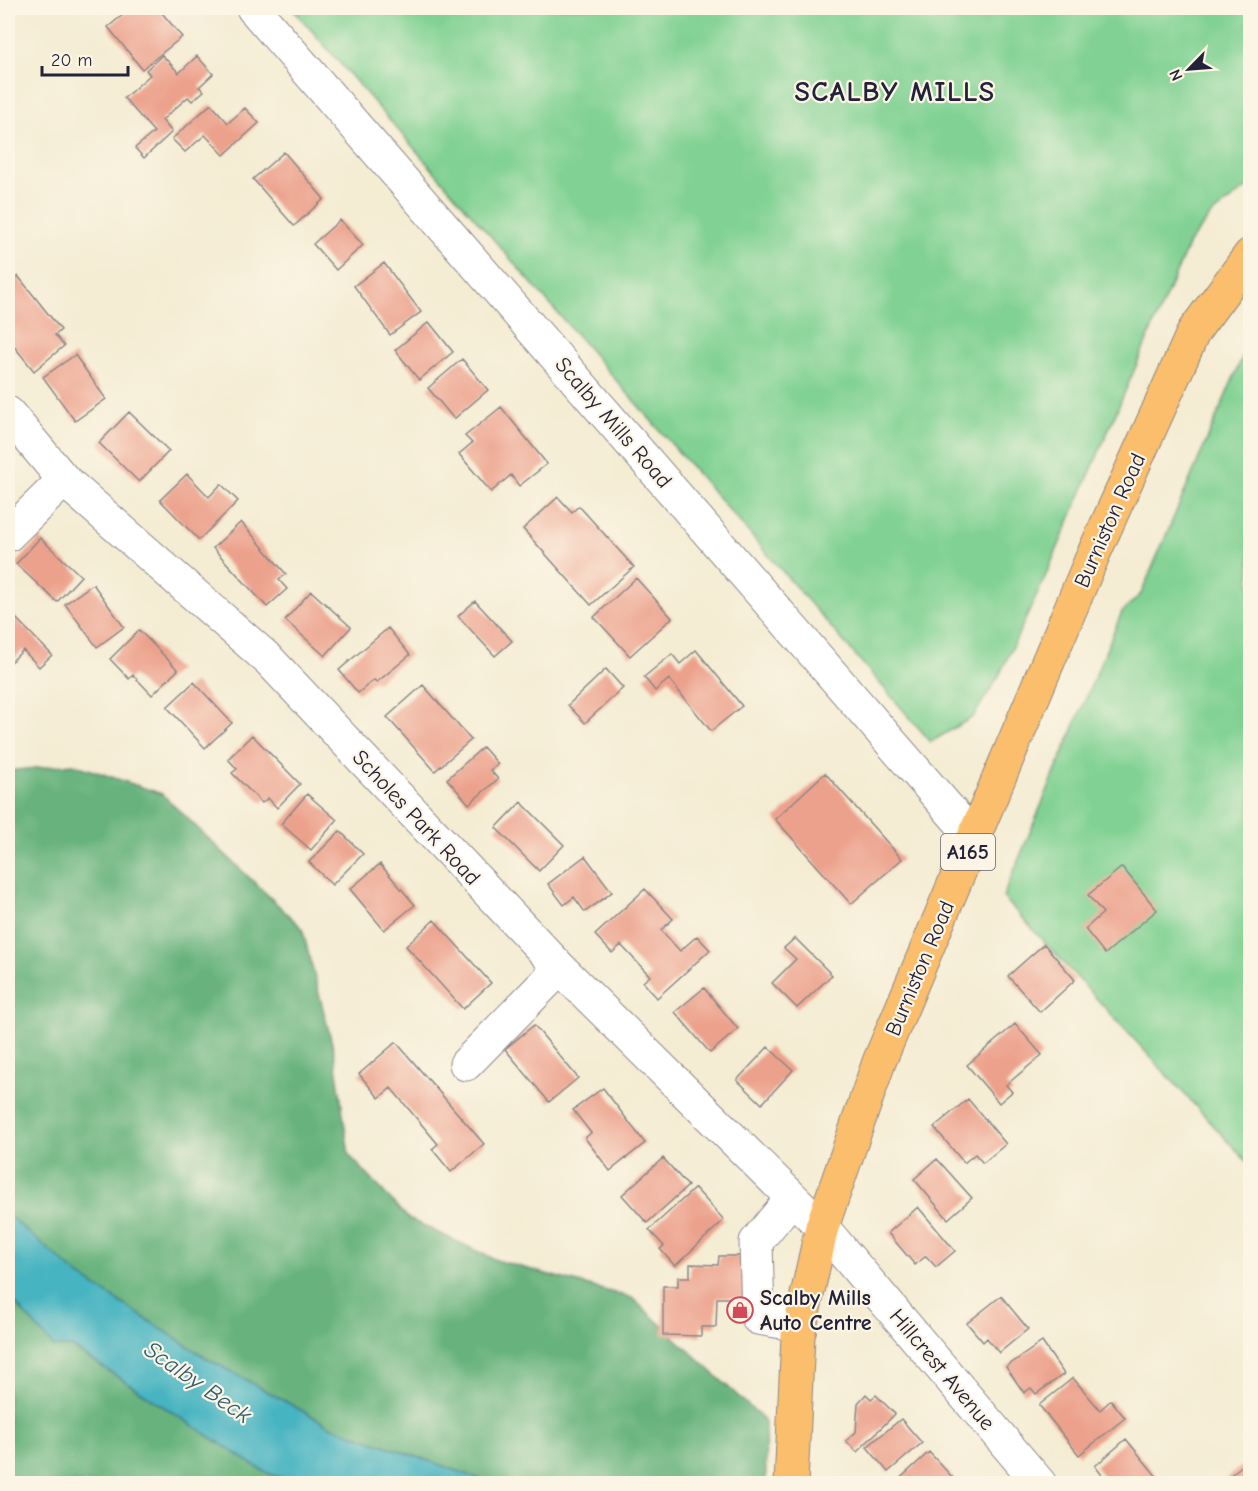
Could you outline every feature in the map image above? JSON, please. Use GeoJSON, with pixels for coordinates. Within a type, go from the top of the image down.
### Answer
{"type":"FeatureCollection","features":[{"type":"Feature","properties":{"kind":"main road","name":"Burniston Road"},"geometry":{"type":"LineString","coordinates":[[791,1484],[801,1325],[822,1227],[879,1062],[1094,552],[1194,331],[1251,255]]}},
{"type":"Feature","properties":{"kind":"street","name":"Scalby Mills Road"},"geometry":{"type":"LineString","coordinates":[[253,8],[974,838]]}},
{"type":"Feature","properties":{"kind":"street","name":"Scholes Park Road"},"geometry":{"type":"LineString","coordinates":[[8,413],[64,480],[269,660],[560,968],[822,1227]]}},
{"type":"Feature","properties":{"kind":"street"},"geometry":{"type":"LineString","coordinates":[[8,535],[64,480]]}},
{"type":"Feature","properties":{"kind":"street"},"geometry":{"type":"LineString","coordinates":[[466,1064],[560,968]]}},
{"type":"Feature","properties":{"kind":"street"},"geometry":{"type":"LineString","coordinates":[[792,1198],[756,1242],[758,1318],[801,1325]]}},
{"type":"Feature","properties":{"kind":"street","name":"Hillcrest Avenue"},"geometry":{"type":"LineString","coordinates":[[822,1227],[1040,1484]]}},
{"type":"Feature","properties":{"kind":"green space"},"geometry":{"type":"Polygon","coordinates":[[[292,8],[1250,8],[1250,185],[1211,215],[1189,243],[1046,575],[999,676],[973,717],[931,742],[292,8]]]}},
{"type":"Feature","properties":{"kind":"green space"},"geometry":{"type":"Polygon","coordinates":[[[1250,339],[1250,1165],[1003,897],[1122,612],[1141,594],[1250,339]]]}},
{"type":"Feature","properties":{"kind":"green space"},"geometry":{"type":"Polygon","coordinates":[[[73,764],[162,794],[302,928],[334,1051],[349,1155],[409,1219],[496,1260],[632,1298],[765,1421],[766,1483],[491,1483],[330,1426],[208,1359],[78,1275],[8,1215],[8,771],[73,764]]]}},
{"type":"Feature","properties":{"kind":"green space"},"geometry":{"type":"Polygon","coordinates":[[[8,1295],[54,1346],[72,1347],[263,1471],[294,1483],[8,1483],[8,1295]]]}},
{"type":"Feature","properties":{"kind":"water","name":"Scalby Beck"},"geometry":{"type":"Polygon","coordinates":[[[8,1215],[78,1275],[208,1359],[330,1426],[491,1483],[294,1483],[263,1471],[72,1347],[54,1347],[8,1295],[8,1215]]]}},
{"type":"Feature","properties":{"kind":"building"},"geometry":{"type":"Polygon","coordinates":[[[131,8],[158,8],[182,37],[142,69],[108,27],[131,8]]]}},
{"type":"Feature","properties":{"kind":"building"},"geometry":{"type":"Polygon","coordinates":[[[162,55],[179,73],[197,56],[213,74],[199,87],[204,91],[192,101],[188,97],[162,120],[172,132],[144,158],[135,148],[154,132],[124,98],[150,75],[146,70],[162,55]]]}},
{"type":"Feature","properties":{"kind":"building"},"geometry":{"type":"Polygon","coordinates":[[[211,104],[228,123],[245,108],[259,123],[224,155],[205,135],[185,152],[172,139],[211,104]]]}},
{"type":"Feature","properties":{"kind":"building"},"geometry":{"type":"Polygon","coordinates":[[[284,152],[324,199],[294,226],[253,179],[284,152]]]}},
{"type":"Feature","properties":{"kind":"building"},"geometry":{"type":"Polygon","coordinates":[[[340,220],[363,245],[336,270],[313,244],[340,220]]]}},
{"type":"Feature","properties":{"kind":"building"},"geometry":{"type":"Polygon","coordinates":[[[384,263],[421,312],[390,335],[354,286],[384,263]]]}},
{"type":"Feature","properties":{"kind":"building"},"geometry":{"type":"Polygon","coordinates":[[[18,276],[61,330],[55,335],[64,346],[34,371],[8,339],[8,300],[12,296],[8,285],[18,276]]]}},
{"type":"Feature","properties":{"kind":"building"},"geometry":{"type":"Polygon","coordinates":[[[429,322],[453,352],[419,380],[395,350],[429,322]]]}},
{"type":"Feature","properties":{"kind":"building"},"geometry":{"type":"Polygon","coordinates":[[[75,355],[106,399],[75,421],[43,377],[75,355]]]}},
{"type":"Feature","properties":{"kind":"building"},"geometry":{"type":"Polygon","coordinates":[[[462,359],[488,390],[454,419],[428,388],[462,359]]]}},
{"type":"Feature","properties":{"kind":"building"},"geometry":{"type":"Polygon","coordinates":[[[501,407],[547,464],[519,486],[511,475],[491,492],[459,454],[472,443],[465,436],[501,407]]]}},
{"type":"Feature","properties":{"kind":"building"},"geometry":{"type":"Polygon","coordinates":[[[129,412],[169,451],[139,482],[99,443],[129,412]]]}},
{"type":"Feature","properties":{"kind":"building"},"geometry":{"type":"Polygon","coordinates":[[[187,474],[209,497],[221,484],[238,501],[199,540],[160,500],[187,474]]]}},
{"type":"Feature","properties":{"kind":"building"},"geometry":{"type":"Polygon","coordinates":[[[558,497],[572,512],[579,506],[634,567],[591,605],[523,529],[558,497]]]}},
{"type":"Feature","properties":{"kind":"building"},"geometry":{"type":"Polygon","coordinates":[[[241,522],[286,574],[279,580],[287,589],[267,607],[213,548],[241,522]]]}},
{"type":"Feature","properties":{"kind":"building"},"geometry":{"type":"Polygon","coordinates":[[[40,538],[81,576],[57,602],[16,564],[40,538]]]}},
{"type":"Feature","properties":{"kind":"building"},"geometry":{"type":"Polygon","coordinates":[[[636,578],[672,618],[630,656],[594,617],[636,578]]]}},
{"type":"Feature","properties":{"kind":"building"},"geometry":{"type":"Polygon","coordinates":[[[93,584],[124,627],[97,647],[65,604],[93,584]]]}},
{"type":"Feature","properties":{"kind":"building"},"geometry":{"type":"Polygon","coordinates":[[[311,591],[351,627],[325,656],[285,620],[311,591]]]}},
{"type":"Feature","properties":{"kind":"building"},"geometry":{"type":"Polygon","coordinates":[[[475,601],[512,641],[495,656],[458,616],[475,601]]]}},
{"type":"Feature","properties":{"kind":"building"},"geometry":{"type":"Polygon","coordinates":[[[8,610],[52,655],[39,667],[23,650],[8,665],[8,610]]]}},
{"type":"Feature","properties":{"kind":"building"},"geometry":{"type":"Polygon","coordinates":[[[388,628],[410,655],[377,682],[374,680],[358,693],[339,670],[388,628]]]}},
{"type":"Feature","properties":{"kind":"building"},"geometry":{"type":"Polygon","coordinates":[[[139,630],[178,670],[152,695],[133,675],[129,679],[110,659],[139,630]]]}},
{"type":"Feature","properties":{"kind":"building"},"geometry":{"type":"Polygon","coordinates":[[[696,650],[742,706],[711,731],[669,679],[655,691],[644,677],[672,654],[680,664],[696,650]]]}},
{"type":"Feature","properties":{"kind":"building"},"geometry":{"type":"Polygon","coordinates":[[[606,669],[623,688],[585,723],[568,705],[606,669]]]}},
{"type":"Feature","properties":{"kind":"building"},"geometry":{"type":"Polygon","coordinates":[[[194,682],[232,723],[205,748],[167,707],[194,682]]]}},
{"type":"Feature","properties":{"kind":"building"},"geometry":{"type":"Polygon","coordinates":[[[423,685],[471,740],[435,771],[387,717],[423,685]]]}},
{"type":"Feature","properties":{"kind":"building"},"geometry":{"type":"Polygon","coordinates":[[[252,735],[300,784],[277,808],[268,798],[262,803],[232,773],[237,769],[228,759],[252,735]]]}},
{"type":"Feature","properties":{"kind":"building"},"geometry":{"type":"Polygon","coordinates":[[[483,747],[498,764],[490,770],[498,779],[469,804],[447,779],[483,747]]]}},
{"type":"Feature","properties":{"kind":"building"},"geometry":{"type":"Polygon","coordinates":[[[825,773],[902,859],[851,904],[775,819],[825,773]]]}},
{"type":"Feature","properties":{"kind":"building"},"geometry":{"type":"Polygon","coordinates":[[[307,794],[337,820],[311,850],[281,824],[307,794]]]}},
{"type":"Feature","properties":{"kind":"building"},"geometry":{"type":"Polygon","coordinates":[[[521,802],[564,845],[539,871],[496,828],[521,802]]]}},
{"type":"Feature","properties":{"kind":"building"},"geometry":{"type":"Polygon","coordinates":[[[340,831],[363,854],[332,885],[309,862],[340,831]]]}},
{"type":"Feature","properties":{"kind":"building"},"geometry":{"type":"Polygon","coordinates":[[[585,856],[612,892],[585,912],[574,897],[564,905],[548,884],[585,856]]]}},
{"type":"Feature","properties":{"kind":"building"},"geometry":{"type":"Polygon","coordinates":[[[380,864],[415,905],[384,930],[350,889],[380,864]]]}},
{"type":"Feature","properties":{"kind":"building"},"geometry":{"type":"Polygon","coordinates":[[[1122,867],[1157,910],[1105,954],[1085,929],[1103,913],[1088,895],[1122,867]]]}},
{"type":"Feature","properties":{"kind":"building"},"geometry":{"type":"Polygon","coordinates":[[[645,889],[673,919],[661,930],[680,951],[697,936],[710,950],[657,998],[643,982],[650,976],[621,945],[612,953],[595,935],[645,889]]]}},
{"type":"Feature","properties":{"kind":"building"},"geometry":{"type":"Polygon","coordinates":[[[434,920],[491,983],[463,1009],[406,946],[434,920]]]}},
{"type":"Feature","properties":{"kind":"building"},"geometry":{"type":"Polygon","coordinates":[[[795,938],[832,975],[797,1008],[772,983],[796,959],[784,948],[795,938]]]}},
{"type":"Feature","properties":{"kind":"building"},"geometry":{"type":"Polygon","coordinates":[[[1044,944],[1075,980],[1040,1012],[1008,976],[1044,944]]]}},
{"type":"Feature","properties":{"kind":"building"},"geometry":{"type":"Polygon","coordinates":[[[704,988],[738,1029],[710,1053],[675,1012],[704,988]]]}},
{"type":"Feature","properties":{"kind":"building"},"geometry":{"type":"Polygon","coordinates":[[[1015,1024],[1042,1055],[1006,1085],[1012,1092],[999,1103],[967,1065],[1015,1024]]]}},
{"type":"Feature","properties":{"kind":"building"},"geometry":{"type":"Polygon","coordinates":[[[534,1025],[578,1078],[549,1102],[505,1049],[534,1025]]]}},
{"type":"Feature","properties":{"kind":"building"},"geometry":{"type":"Polygon","coordinates":[[[396,1042],[484,1144],[451,1172],[432,1149],[438,1144],[391,1088],[379,1098],[359,1074],[396,1042]]]}},
{"type":"Feature","properties":{"kind":"building"},"geometry":{"type":"Polygon","coordinates":[[[768,1047],[793,1070],[762,1104],[737,1080],[768,1047]]]}},
{"type":"Feature","properties":{"kind":"building"},"geometry":{"type":"Polygon","coordinates":[[[603,1088],[645,1143],[610,1171],[585,1138],[591,1133],[573,1110],[603,1088]]]}},
{"type":"Feature","properties":{"kind":"building"},"geometry":{"type":"Polygon","coordinates":[[[968,1099],[1006,1144],[983,1163],[975,1154],[964,1163],[934,1127],[968,1099]]]}},
{"type":"Feature","properties":{"kind":"building"},"geometry":{"type":"Polygon","coordinates":[[[663,1158],[688,1186],[647,1223],[622,1195],[663,1158]]]}},
{"type":"Feature","properties":{"kind":"building"},"geometry":{"type":"Polygon","coordinates":[[[937,1159],[972,1198],[948,1219],[914,1179],[937,1159]]]}},
{"type":"Feature","properties":{"kind":"building"},"geometry":{"type":"Polygon","coordinates":[[[695,1188],[724,1220],[675,1266],[660,1249],[664,1246],[649,1230],[695,1188]]]}},
{"type":"Feature","properties":{"kind":"building"},"geometry":{"type":"Polygon","coordinates":[[[918,1207],[955,1251],[936,1267],[926,1256],[915,1265],[888,1233],[918,1207]]]}},
{"type":"Feature","properties":{"kind":"building"},"geometry":{"type":"Polygon","coordinates":[[[719,1256],[752,1256],[751,1298],[717,1298],[716,1327],[701,1327],[701,1336],[663,1335],[663,1286],[678,1286],[678,1277],[690,1277],[690,1264],[718,1265],[719,1256]]]}},
{"type":"Feature","properties":{"kind":"building"},"geometry":{"type":"Polygon","coordinates":[[[1001,1296],[1028,1329],[999,1353],[987,1338],[983,1342],[967,1323],[1001,1296]]]}},
{"type":"Feature","properties":{"kind":"building"},"geometry":{"type":"Polygon","coordinates":[[[1042,1342],[1064,1374],[1036,1394],[1031,1388],[1024,1393],[1006,1367],[1042,1342]]]}},
{"type":"Feature","properties":{"kind":"building"},"geometry":{"type":"Polygon","coordinates":[[[1073,1378],[1100,1410],[1111,1400],[1125,1418],[1079,1455],[1039,1405],[1073,1378]]]}},
{"type":"Feature","properties":{"kind":"building"},"geometry":{"type":"Polygon","coordinates":[[[866,1394],[871,1399],[876,1395],[895,1414],[857,1452],[846,1441],[856,1432],[858,1403],[866,1394]]]}},
{"type":"Feature","properties":{"kind":"building"},"geometry":{"type":"Polygon","coordinates":[[[901,1419],[922,1443],[888,1472],[867,1447],[901,1419]]]}},
{"type":"Feature","properties":{"kind":"building"},"geometry":{"type":"Polygon","coordinates":[[[1126,1439],[1163,1484],[1109,1484],[1095,1466],[1126,1439]]]}},
{"type":"Feature","properties":{"kind":"building"},"geometry":{"type":"Polygon","coordinates":[[[929,1452],[954,1479],[949,1484],[894,1484],[929,1452]]]}},
{"type":"Feature","properties":{"kind":"building"},"geometry":{"type":"Polygon","coordinates":[[[1250,1459],[1250,1484],[1232,1484],[1227,1478],[1250,1459]]]}},
{"type":"Feature","properties":{"kind":"place","name":"Scalby Mills Auto Centre"},"geometry":{"type":"Point","coordinates":[740,1310]}},
{"type":"Feature","properties":{"kind":"district","name":"SCALBY MILLS"},"geometry":{"type":"Point","coordinates":[895,91]}}]}
